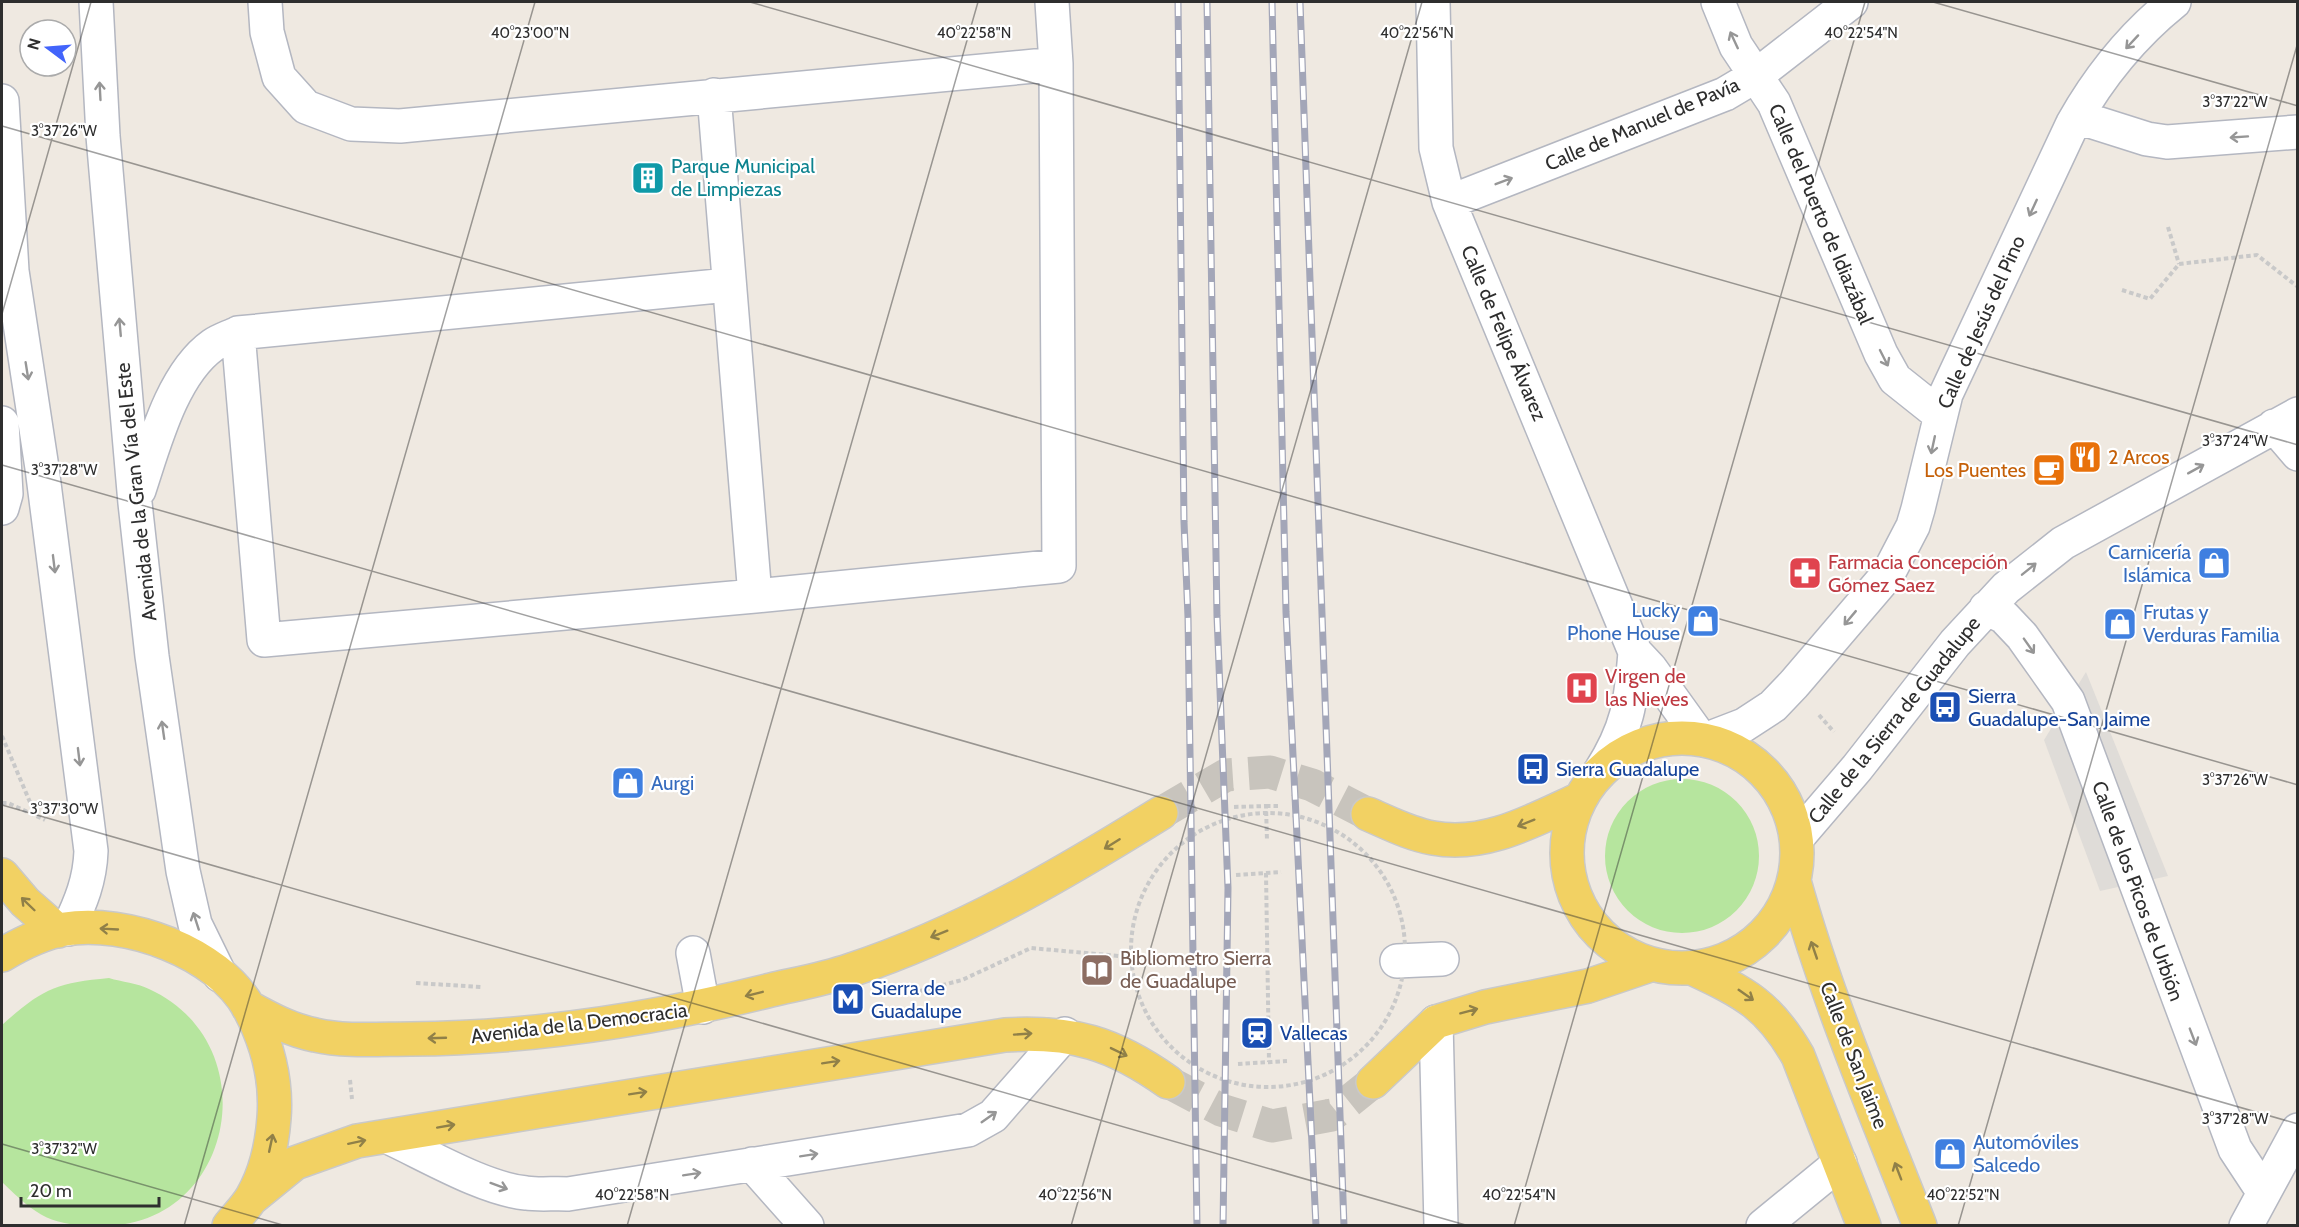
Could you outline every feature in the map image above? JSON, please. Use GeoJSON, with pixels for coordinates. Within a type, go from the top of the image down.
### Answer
{"type":"FeatureCollection","features":[{"type":"Feature","properties":{"kind":"main road"},"geometry":{"type":"LineString","coordinates":[[1657,740],[1703,740],[1738,752],[1767,774],[1786,803],[1797,838],[1794,881],[1783,908],[1767,932],[1728,960],[1694,969],[1650,965],[1619,951],[1596,932],[1577,902],[1567,866],[1568,831],[1580,799],[1599,772],[1626,752],[1657,740]]}},
{"type":"Feature","properties":{"kind":"main road"},"geometry":{"type":"LineString","coordinates":[[1368,814],[1435,839],[1464,839],[1496,834],[1580,799]]}},
{"type":"Feature","properties":{"kind":"main road","name":"Avenida de la Democracia"},"geometry":{"type":"LineString","coordinates":[[248,1007],[290,1029],[317,1036],[381,1039],[524,1032],[632,1020],[703,1007],[850,970],[976,919],[1050,882],[1161,813]]}},
{"type":"Feature","properties":{"kind":"main road"},"geometry":{"type":"LineString","coordinates":[[2,874],[24,902],[63,930]]}},
{"type":"Feature","properties":{"kind":"main road","name":"Calle de San Jaime"},"geometry":{"type":"LineString","coordinates":[[1794,881],[1813,948],[1831,998],[1920,1226]]}},
{"type":"Feature","properties":{"kind":"main road"},"geometry":{"type":"LineString","coordinates":[[2,955],[34,937],[63,930],[116,929],[150,936],[191,955],[220,975],[248,1007],[271,1064],[275,1105],[273,1136],[266,1166],[252,1198]]}},
{"type":"Feature","properties":{"kind":"main road"},"geometry":{"type":"LineString","coordinates":[[1373,1082],[1436,1022],[1485,1006],[1588,986],[1650,965]]}},
{"type":"Feature","properties":{"kind":"main road"},"geometry":{"type":"LineString","coordinates":[[1694,969],[1742,992],[1764,1009],[1783,1030],[1798,1056],[1864,1226]]}},
{"type":"Feature","properties":{"kind":"main road"},"geometry":{"type":"LineString","coordinates":[[229,1226],[252,1198],[295,1163],[357,1141],[1005,1035],[1065,1034],[1101,1043],[1139,1061],[1168,1082]]}},
{"type":"Feature","properties":{"kind":"street","name":"Avenida de la Gran Vía del Este"},"geometry":{"type":"LineString","coordinates":[[96,2],[103,136],[135,503],[152,656],[183,871],[195,924],[220,975]]}},
{"type":"Feature","properties":{"kind":"street"},"geometry":{"type":"LineString","coordinates":[[266,2],[267,32],[279,77],[306,107],[351,124],[400,126],[1056,64]]}},
{"type":"Feature","properties":{"kind":"street"},"geometry":{"type":"LineString","coordinates":[[238,333],[264,640],[1059,566],[1056,64],[1052,2]]}},
{"type":"Feature","properties":{"kind":"street","name":"Calle de Felipe Álvarez"},"geometry":{"type":"LineString","coordinates":[[1433,2],[1436,148],[1449,202],[1635,652],[1703,740]]}},
{"type":"Feature","properties":{"kind":"street","name":"Calle del Puerto de Idiazábal"},"geometry":{"type":"LineString","coordinates":[[1718,2],[1736,46],[1774,103],[1881,354],[1895,379],[1939,414]]}},
{"type":"Feature","properties":{"kind":"street","name":"Calle de Manuel de Pavía"},"geometry":{"type":"LineString","coordinates":[[1449,202],[1725,94],[1757,75],[1851,2]]}},
{"type":"Feature","properties":{"kind":"street","name":"Calle de Jesús del Pino"},"geometry":{"type":"LineString","coordinates":[[1703,740],[1744,725],[1773,705],[1888,574],[1908,537],[1918,509],[1939,414],[1946,394],[2073,123],[2088,96],[2109,67],[2173,2]]}},
{"type":"Feature","properties":{"kind":"street"},"geometry":{"type":"LineString","coordinates":[[714,95],[755,596]]}},
{"type":"Feature","properties":{"kind":"street"},"geometry":{"type":"LineString","coordinates":[[2,102],[12,272],[42,468],[91,851],[90,874],[83,899],[63,930]]}},
{"type":"Feature","properties":{"kind":"street"},"geometry":{"type":"LineString","coordinates":[[2073,123],[2087,120],[2147,140],[2167,142],[2298,132]]}},
{"type":"Feature","properties":{"kind":"street"},"geometry":{"type":"LineString","coordinates":[[2,349],[12,272]]}},
{"type":"Feature","properties":{"kind":"street"},"geometry":{"type":"LineString","coordinates":[[135,503],[159,431],[176,394],[201,355],[214,344],[238,333],[728,285]]}},
{"type":"Feature","properties":{"kind":"street"},"geometry":{"type":"LineString","coordinates":[[2286,420],[2298,454]]}},
{"type":"Feature","properties":{"kind":"street","name":"Calle de la Sierra de Guadalupe"},"geometry":{"type":"LineString","coordinates":[[1797,838],[1986,608],[2006,588],[2063,543],[2286,420]]}},
{"type":"Feature","properties":{"kind":"street"},"geometry":{"type":"LineString","coordinates":[[2,423],[6,494],[2,508]]}},
{"type":"Feature","properties":{"kind":"street","name":"Calle de los Picos de Urbión"},"geometry":{"type":"LineString","coordinates":[[1986,608],[2004,617],[2022,636],[2068,701],[2235,1149],[2264,1193]]}},
{"type":"Feature","properties":{"kind":"street","name":"Calle de Felipe Álvarez"},"geometry":{"type":"LineString","coordinates":[[1599,772],[1616,746],[1629,716],[1635,652]]}},
{"type":"Feature","properties":{"kind":"street"},"geometry":{"type":"LineString","coordinates":[[693,953],[703,1007]]}},
{"type":"Feature","properties":{"kind":"street"},"geometry":{"type":"LineString","coordinates":[[1401,961],[1442,959]]}},
{"type":"Feature","properties":{"kind":"street"},"geometry":{"type":"LineString","coordinates":[[1436,1022],[1440,1226]]}},
{"type":"Feature","properties":{"kind":"street"},"geometry":{"type":"LineString","coordinates":[[388,1137],[456,1169],[507,1189],[526,1193],[568,1194],[968,1130],[993,1116],[1065,1034]]}},
{"type":"Feature","properties":{"kind":"street"},"geometry":{"type":"LineString","coordinates":[[2246,1226],[2298,1130]]}},
{"type":"Feature","properties":{"kind":"street"},"geometry":{"type":"LineString","coordinates":[[1763,1226],[1840,1163]]}},
{"type":"Feature","properties":{"kind":"street"},"geometry":{"type":"LineString","coordinates":[[752,1164],[797,1215]]}},
{"type":"Feature","properties":{"kind":"path"},"geometry":{"type":"LineString","coordinates":[[2168,227],[2179,264]]}},
{"type":"Feature","properties":{"kind":"path"},"geometry":{"type":"LineString","coordinates":[[2122,290],[2150,299],[2179,264],[2257,255],[2298,286]]}},
{"type":"Feature","properties":{"kind":"path"},"geometry":{"type":"LineString","coordinates":[[1814,710],[1840,740]]}},
{"type":"Feature","properties":{"kind":"path"},"geometry":{"type":"LineString","coordinates":[[2,736],[35,814]]}},
{"type":"Feature","properties":{"kind":"path"},"geometry":{"type":"LineString","coordinates":[[2,803],[35,814],[53,825]]}},
{"type":"Feature","properties":{"kind":"path"},"geometry":{"type":"LineString","coordinates":[[1266,806],[1267,841]]}},
{"type":"Feature","properties":{"kind":"path"},"geometry":{"type":"LineString","coordinates":[[1234,807],[1279,806]]}},
{"type":"Feature","properties":{"kind":"path"},"geometry":{"type":"LineString","coordinates":[[1273,814],[1315,818],[1354,842],[1383,872],[1402,917],[1401,961],[1394,1006],[1367,1050],[1329,1074],[1285,1086],[1245,1085],[1199,1069],[1162,1037],[1137,1002],[1130,957],[1134,913],[1157,871],[1185,840],[1228,820],[1273,814]]}},
{"type":"Feature","properties":{"kind":"path"},"geometry":{"type":"LineString","coordinates":[[1236,874],[1281,872]]}},
{"type":"Feature","properties":{"kind":"path"},"geometry":{"type":"LineString","coordinates":[[1266,873],[1269,1062]]}},
{"type":"Feature","properties":{"kind":"path"},"geometry":{"type":"LineString","coordinates":[[416,983],[482,987]]}},
{"type":"Feature","properties":{"kind":"path"},"geometry":{"type":"LineString","coordinates":[[1238,1064],[1287,1061]]}},
{"type":"Feature","properties":{"kind":"path"},"geometry":{"type":"LineString","coordinates":[[349,1069],[352,1104]]}},
{"type":"Feature","properties":{"kind":"green space"},"geometry":{"type":"Polygon","coordinates":[[[1682,779],[1697,780],[1712,785],[1737,801],[1753,826],[1758,841],[1758,871],[1753,886],[1737,911],[1712,927],[1697,932],[1682,933],[1667,932],[1652,927],[1627,911],[1611,886],[1606,871],[1605,856],[1606,841],[1611,826],[1627,801],[1652,785],[1667,780],[1682,779]]]}},
{"type":"Feature","properties":{"kind":"green space"},"geometry":{"type":"Polygon","coordinates":[[[109,978],[149,989],[187,1015],[211,1049],[222,1088],[220,1128],[207,1165],[183,1197],[147,1218],[102,1226],[85,1226],[46,1217],[26,1204],[2,1182],[2,1025],[28,1003],[51,990],[76,982],[109,978]]]}},
{"type":"Feature","properties":{"kind":"shaded area"},"geometry":{"type":"Polygon","coordinates":[[[2086,672],[2168,876],[2100,891],[2044,740],[2086,672]]]}},
{"type":"Feature","properties":{"kind":"tunnel"},"geometry":{"type":"LineString","coordinates":[[1161,813],[1226,775],[1270,772],[1312,785],[1368,814]]}},
{"type":"Feature","properties":{"kind":"tunnel"},"geometry":{"type":"LineString","coordinates":[[1168,1082],[1221,1110],[1272,1126],[1332,1115],[1373,1082]]}},
{"type":"Feature","properties":{"kind":"railway"},"geometry":{"type":"LineString","coordinates":[[1178,2],[1184,522],[1188,617],[1197,1226]]}},
{"type":"Feature","properties":{"kind":"railway"},"geometry":{"type":"LineString","coordinates":[[1207,2],[1217,616],[1228,888],[1223,1226]]}},
{"type":"Feature","properties":{"kind":"railway"},"geometry":{"type":"LineString","coordinates":[[1272,2],[1286,612],[1316,1226]]}},
{"type":"Feature","properties":{"kind":"railway"},"geometry":{"type":"LineString","coordinates":[[1300,2],[1344,1226]]}},
{"type":"Feature","properties":{"kind":"place","name":"Parque Municipal de Limpiezas"},"geometry":{"type":"Point","coordinates":[648,178]}},
{"type":"Feature","properties":{"kind":"place","name":"2 Arcos"},"geometry":{"type":"Point","coordinates":[2085,457]}},
{"type":"Feature","properties":{"kind":"place","name":"Los Puentes"},"geometry":{"type":"Point","coordinates":[2049,470]}},
{"type":"Feature","properties":{"kind":"place","name":"Carnicería Islámica"},"geometry":{"type":"Point","coordinates":[2214,563]}},
{"type":"Feature","properties":{"kind":"place","name":"Farmacia Concepción Gómez Saez"},"geometry":{"type":"Point","coordinates":[1805,573]}},
{"type":"Feature","properties":{"kind":"place","name":"Lucky Phone House"},"geometry":{"type":"Point","coordinates":[1703,621]}},
{"type":"Feature","properties":{"kind":"place","name":"Frutas y Verduras Familia"},"geometry":{"type":"Point","coordinates":[2120,624]}},
{"type":"Feature","properties":{"kind":"place","name":"Virgen de las Nieves"},"geometry":{"type":"Point","coordinates":[1582,688]}},
{"type":"Feature","properties":{"kind":"place","name":"Sierra Guadalupe-San Jaime"},"geometry":{"type":"Point","coordinates":[1945,707]}},
{"type":"Feature","properties":{"kind":"place","name":"Sierra Guadalupe"},"geometry":{"type":"Point","coordinates":[1533,769]}},
{"type":"Feature","properties":{"kind":"place","name":"Aurgi"},"geometry":{"type":"Point","coordinates":[628,783]}},
{"type":"Feature","properties":{"kind":"place","name":"Bibliometro Sierra de Guadalupe"},"geometry":{"type":"Point","coordinates":[1097,970]}},
{"type":"Feature","properties":{"kind":"place","name":"Sierra de Guadalupe"},"geometry":{"type":"Point","coordinates":[848,999]}},
{"type":"Feature","properties":{"kind":"place","name":"Vallecas"},"geometry":{"type":"Point","coordinates":[1257,1033]}},
{"type":"Feature","properties":{"kind":"place","name":"Automóviles Salcedo"},"geometry":{"type":"Point","coordinates":[1950,1154]}}]}
